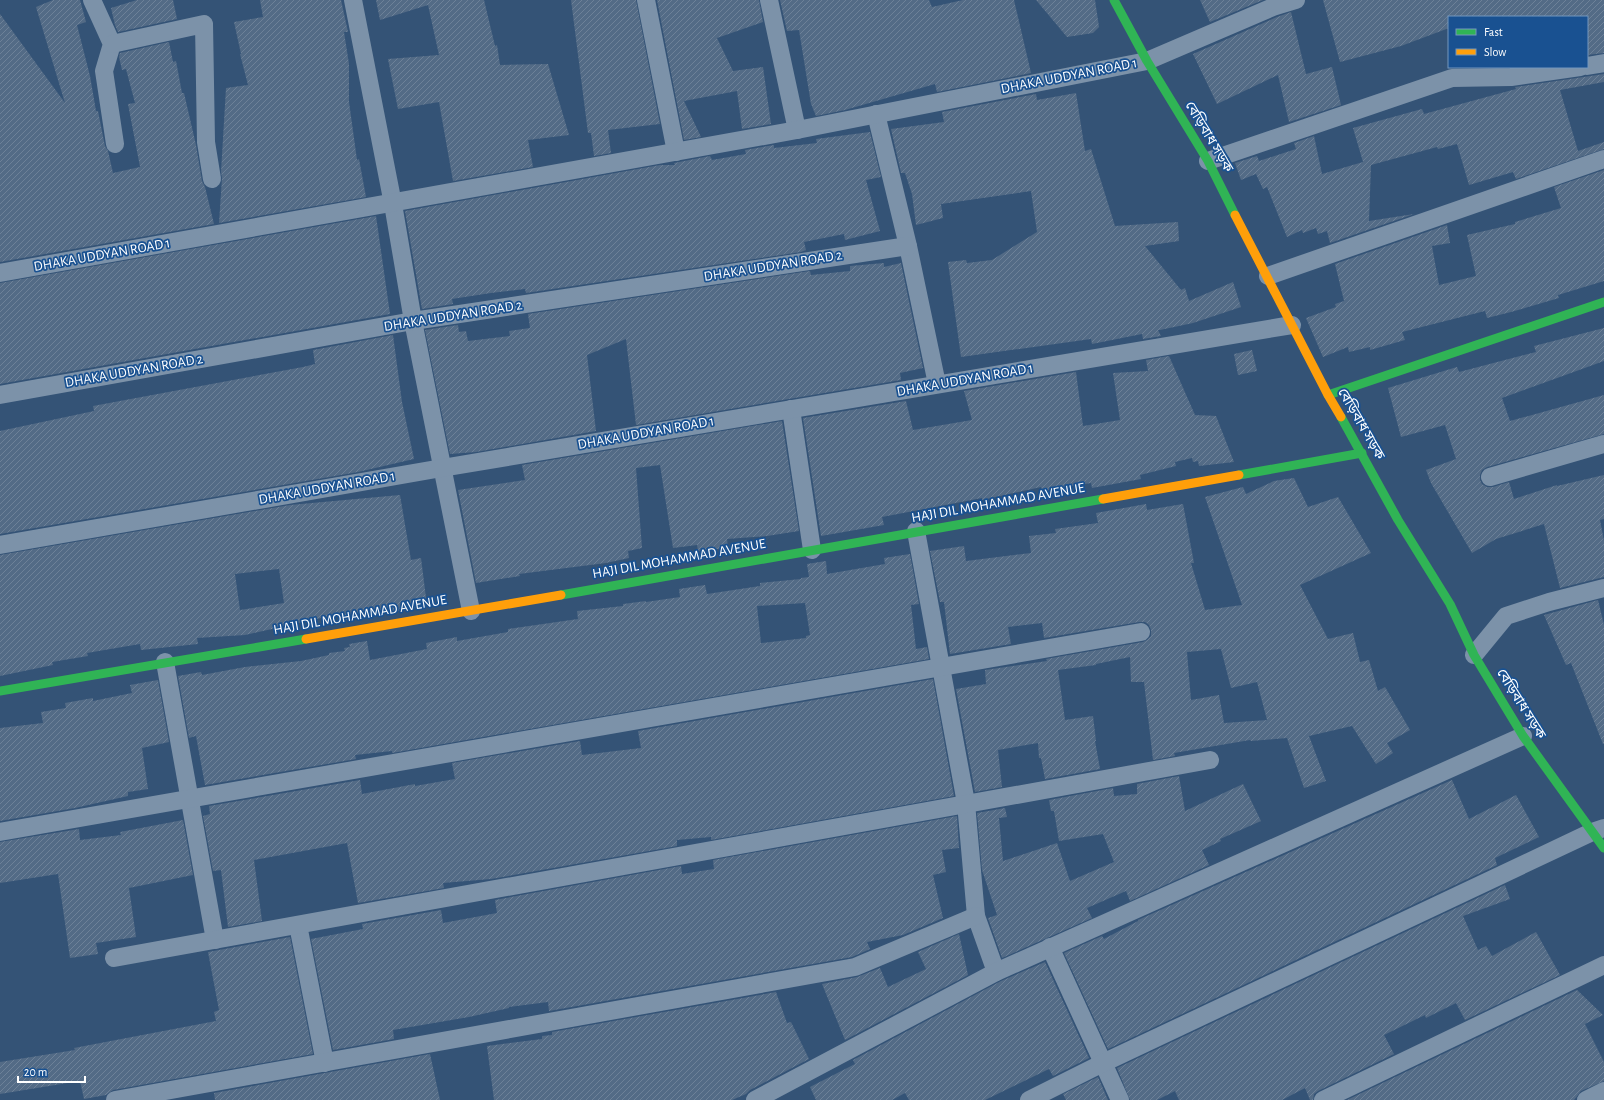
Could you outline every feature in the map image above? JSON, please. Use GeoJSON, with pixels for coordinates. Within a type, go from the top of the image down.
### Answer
{"type":"FeatureCollection","features":[{"type":"Feature","properties":{"kind":"main road","name":"বেড়িবাধ সড়ক"},"geometry":{"type":"LineString","coordinates":[[1114,0],[1147,61],[1208,161],[1328,395],[1362,453],[1398,520],[1450,604],[1474,655],[1523,736],[1598,830],[1604,848]]}},
{"type":"Feature","properties":{"kind":"main road"},"geometry":{"type":"LineString","coordinates":[[1328,395],[1604,302]]}},
{"type":"Feature","properties":{"kind":"main road","name":"HAJI DIL MOHAMMAD AVENUE"},"geometry":{"type":"LineString","coordinates":[[0,691],[471,610],[1362,453]]}},
{"type":"Feature","properties":{"kind":"street"},"geometry":{"type":"LineString","coordinates":[[92,0],[112,44],[104,71],[115,144]]}},
{"type":"Feature","properties":{"kind":"street"},"geometry":{"type":"LineString","coordinates":[[352,0],[393,204],[413,321],[471,610]]}},
{"type":"Feature","properties":{"kind":"street"},"geometry":{"type":"LineString","coordinates":[[646,0],[676,152]]}},
{"type":"Feature","properties":{"kind":"street"},"geometry":{"type":"LineString","coordinates":[[770,0],[797,130]]}},
{"type":"Feature","properties":{"kind":"street","name":"DHAKA UDDYAN ROAD 1"},"geometry":{"type":"LineString","coordinates":[[0,273],[393,204],[797,130],[1147,61],[1273,7],[1296,0]]}},
{"type":"Feature","properties":{"kind":"street"},"geometry":{"type":"LineString","coordinates":[[112,44],[204,24],[206,142],[212,179]]}},
{"type":"Feature","properties":{"kind":"street"},"geometry":{"type":"LineString","coordinates":[[1588,66],[1604,64]]}},
{"type":"Feature","properties":{"kind":"street"},"geometry":{"type":"LineString","coordinates":[[1208,161],[1452,78],[1511,77],[1573,68]]}},
{"type":"Feature","properties":{"kind":"street"},"geometry":{"type":"LineString","coordinates":[[876,114],[908,246],[936,384]]}},
{"type":"Feature","properties":{"kind":"street"},"geometry":{"type":"LineString","coordinates":[[1268,276],[1604,159]]}},
{"type":"Feature","properties":{"kind":"street","name":"DHAKA UDDYAN ROAD 2"},"geometry":{"type":"LineString","coordinates":[[0,395],[413,321],[908,246]]}},
{"type":"Feature","properties":{"kind":"street","name":"DHAKA UDDYAN ROAD 1"},"geometry":{"type":"LineString","coordinates":[[0,545],[442,468],[1292,325]]}},
{"type":"Feature","properties":{"kind":"street"},"geometry":{"type":"LineString","coordinates":[[790,409],[812,550]]}},
{"type":"Feature","properties":{"kind":"street"},"geometry":{"type":"LineString","coordinates":[[1490,477],[1604,444]]}},
{"type":"Feature","properties":{"kind":"street"},"geometry":{"type":"LineString","coordinates":[[916,531],[966,804],[976,916],[996,972]]}},
{"type":"Feature","properties":{"kind":"street"},"geometry":{"type":"LineString","coordinates":[[1474,655],[1506,616],[1549,602],[1604,588]]}},
{"type":"Feature","properties":{"kind":"street"},"geometry":{"type":"LineString","coordinates":[[0,832],[1141,632]]}},
{"type":"Feature","properties":{"kind":"street"},"geometry":{"type":"LineString","coordinates":[[165,662],[215,940]]}},
{"type":"Feature","properties":{"kind":"street"},"geometry":{"type":"LineString","coordinates":[[755,1100],[996,972],[1523,736]]}},
{"type":"Feature","properties":{"kind":"street"},"geometry":{"type":"LineString","coordinates":[[114,958],[1210,760]]}},
{"type":"Feature","properties":{"kind":"street"},"geometry":{"type":"LineString","coordinates":[[1029,1100],[1103,1063],[1598,830]]}},
{"type":"Feature","properties":{"kind":"street"},"geometry":{"type":"LineString","coordinates":[[115,1100],[855,967],[976,916]]}},
{"type":"Feature","properties":{"kind":"street"},"geometry":{"type":"LineString","coordinates":[[298,925],[325,1063]]}},
{"type":"Feature","properties":{"kind":"street"},"geometry":{"type":"LineString","coordinates":[[1050,947],[1120,1100]]}},
{"type":"Feature","properties":{"kind":"street"},"geometry":{"type":"LineString","coordinates":[[1323,1100],[1604,965]]}},
{"type":"Feature","properties":{"kind":"street"},"geometry":{"type":"LineString","coordinates":[[1586,1100],[1604,1091]]}},
{"type":"Feature","properties":{"kind":"building"},"geometry":{"type":"Polygon","coordinates":[[[53,0],[80,0],[86,22],[77,25],[90,76],[96,111],[98,111],[105,146],[108,151],[113,173],[140,167],[128,104],[135,103],[126,69],[122,70],[119,57],[120,53],[169,42],[173,62],[176,61],[182,93],[184,93],[196,145],[202,181],[205,187],[214,224],[0,262],[0,14],[65,103],[36,7],[53,0]]]}},
{"type":"Feature","properties":{"kind":"building"},"geometry":{"type":"Polygon","coordinates":[[[137,0],[173,0],[177,19],[118,32],[111,8],[137,0]]]}},
{"type":"Feature","properties":{"kind":"building"},"geometry":{"type":"Polygon","coordinates":[[[260,0],[341,0],[348,32],[344,32],[349,64],[349,102],[357,160],[359,159],[366,197],[219,223],[226,88],[248,85],[234,22],[263,17],[260,0]]]}},
{"type":"Feature","properties":{"kind":"building"},"geometry":{"type":"Polygon","coordinates":[[[376,0],[484,0],[495,46],[497,45],[500,65],[548,64],[569,135],[528,140],[533,167],[453,181],[439,102],[398,109],[388,59],[439,55],[428,5],[380,20],[376,0]]]}},
{"type":"Feature","properties":{"kind":"building"},"geometry":{"type":"Polygon","coordinates":[[[571,0],[636,0],[660,124],[608,130],[611,153],[594,156],[591,133],[588,133],[571,0]]]}},
{"type":"Feature","properties":{"kind":"building"},"geometry":{"type":"Polygon","coordinates":[[[657,0],[759,0],[763,22],[717,38],[733,71],[763,67],[771,124],[742,129],[737,91],[684,101],[701,137],[684,140],[657,0]]]}},
{"type":"Feature","properties":{"kind":"building"},"geometry":{"type":"Polygon","coordinates":[[[780,0],[929,0],[932,7],[963,0],[1014,0],[1031,73],[937,92],[935,84],[845,110],[816,116],[811,104],[799,30],[787,31],[780,0]]]}},
{"type":"Feature","properties":{"kind":"building"},"geometry":{"type":"Polygon","coordinates":[[[1036,0],[1095,0],[1099,27],[1093,33],[1067,37],[1036,0]]]}},
{"type":"Feature","properties":{"kind":"building"},"geometry":{"type":"Polygon","coordinates":[[[1200,0],[1263,0],[1210,22],[1200,0]]]}},
{"type":"Feature","properties":{"kind":"building"},"geometry":{"type":"Polygon","coordinates":[[[1323,0],[1604,0],[1604,53],[1588,55],[1588,16],[1448,16],[1448,28],[1401,46],[1340,62],[1323,0]]]}},
{"type":"Feature","properties":{"kind":"building"},"geometry":{"type":"Polygon","coordinates":[[[1291,12],[1306,74],[1332,67],[1341,105],[1289,122],[1278,75],[1217,104],[1193,54],[1291,12]]]}},
{"type":"Feature","properties":{"kind":"building"},"geometry":{"type":"Polygon","coordinates":[[[1604,74],[1604,82],[1560,90],[1578,151],[1604,142],[1604,149],[1516,179],[1513,172],[1469,185],[1457,144],[1438,149],[1437,147],[1371,165],[1369,221],[1414,214],[1330,243],[1327,231],[1318,234],[1316,228],[1303,233],[1302,230],[1287,237],[1267,187],[1263,189],[1256,174],[1241,180],[1235,163],[1257,156],[1259,161],[1296,149],[1294,143],[1314,136],[1322,174],[1363,162],[1353,128],[1422,109],[1424,114],[1516,89],[1515,87],[1604,74]]]}},
{"type":"Feature","properties":{"kind":"building"},"geometry":{"type":"Polygon","coordinates":[[[1076,93],[1085,151],[1091,149],[1115,226],[1178,222],[1179,241],[1145,246],[1181,290],[1185,288],[1189,301],[1233,282],[1241,307],[1193,323],[1158,330],[1161,336],[1143,339],[1142,334],[1092,344],[1091,339],[961,357],[948,262],[966,260],[967,263],[992,260],[1037,232],[1031,191],[941,204],[943,218],[916,225],[912,194],[905,173],[901,173],[891,129],[944,122],[942,112],[1036,94],[1037,100],[1076,93]]]}},
{"type":"Feature","properties":{"kind":"building"},"geometry":{"type":"Polygon","coordinates":[[[870,132],[881,177],[866,180],[880,231],[845,240],[844,234],[804,242],[806,250],[801,252],[526,293],[525,289],[491,293],[452,299],[453,304],[422,309],[405,211],[660,165],[675,165],[674,163],[710,156],[712,160],[746,154],[745,150],[774,145],[774,148],[817,143],[816,139],[870,132]]]}},
{"type":"Feature","properties":{"kind":"building"},"geometry":{"type":"Polygon","coordinates":[[[1604,170],[1604,281],[1558,295],[1559,298],[1511,312],[1487,318],[1485,311],[1402,332],[1405,340],[1370,350],[1370,347],[1349,352],[1348,347],[1323,357],[1306,318],[1336,307],[1335,304],[1344,301],[1335,264],[1447,225],[1450,243],[1432,246],[1439,285],[1476,276],[1467,235],[1515,224],[1515,222],[1561,208],[1554,187],[1604,170]]]}},
{"type":"Feature","properties":{"kind":"building"},"geometry":{"type":"Polygon","coordinates":[[[376,216],[390,314],[0,384],[0,283],[376,216]]]}},
{"type":"Feature","properties":{"kind":"building"},"geometry":{"type":"Polygon","coordinates":[[[884,263],[884,267],[901,263],[923,368],[900,373],[901,380],[636,425],[626,339],[587,355],[596,431],[476,452],[450,454],[425,330],[458,325],[459,332],[466,331],[468,341],[510,336],[509,331],[530,328],[528,314],[810,271],[811,275],[850,271],[850,266],[884,263]]]}},
{"type":"Feature","properties":{"kind":"building"},"geometry":{"type":"Polygon","coordinates":[[[1604,328],[1604,361],[1502,398],[1510,421],[1604,395],[1604,434],[1487,467],[1482,470],[1480,475],[1482,484],[1487,487],[1493,487],[1509,482],[1514,499],[1557,485],[1604,475],[1604,519],[1600,520],[1604,541],[1604,577],[1560,588],[1544,524],[1496,539],[1472,553],[1431,483],[1426,470],[1456,459],[1445,425],[1401,437],[1388,388],[1457,367],[1459,372],[1536,352],[1534,346],[1604,328]]]}},
{"type":"Feature","properties":{"kind":"building"},"geometry":{"type":"Polygon","coordinates":[[[393,335],[402,402],[414,459],[358,472],[0,534],[0,431],[94,411],[93,406],[303,367],[315,364],[313,350],[393,335]]]}},
{"type":"Feature","properties":{"kind":"building"},"geometry":{"type":"Polygon","coordinates":[[[1252,350],[1257,371],[1238,375],[1234,354],[1252,350]]]}},
{"type":"Feature","properties":{"kind":"building"},"geometry":{"type":"Polygon","coordinates":[[[1169,356],[1195,415],[1216,416],[1234,462],[1199,466],[1198,461],[1193,462],[1192,458],[1175,462],[1176,466],[1140,475],[1141,479],[1092,488],[1091,483],[1042,491],[1041,487],[982,500],[982,498],[882,517],[884,525],[821,536],[803,418],[906,401],[913,430],[972,420],[964,391],[1076,372],[1083,426],[1120,420],[1113,373],[1148,371],[1146,360],[1169,356]]]}},
{"type":"Feature","properties":{"kind":"building"},"geometry":{"type":"Polygon","coordinates":[[[782,421],[799,531],[767,536],[727,539],[728,548],[698,551],[697,545],[673,548],[660,465],[636,468],[642,548],[628,551],[629,558],[606,563],[519,574],[520,576],[476,583],[458,490],[525,480],[522,465],[782,421]]]}},
{"type":"Feature","properties":{"kind":"building"},"geometry":{"type":"Polygon","coordinates":[[[1294,478],[1308,507],[1338,497],[1371,553],[1300,585],[1328,639],[1353,633],[1360,662],[1369,660],[1378,691],[1385,687],[1410,730],[1387,743],[1393,753],[1376,764],[1352,726],[1309,736],[1326,781],[1304,788],[1287,738],[1250,740],[1174,753],[1175,756],[1153,760],[1144,682],[1131,682],[1130,657],[1096,665],[1058,670],[1065,720],[1093,716],[1095,741],[1100,769],[1045,779],[1041,758],[1039,758],[1038,743],[998,750],[1002,787],[975,792],[956,689],[986,684],[985,670],[1047,661],[1046,659],[1143,642],[1151,636],[1151,630],[1149,625],[1145,622],[1139,622],[1044,638],[1042,623],[1008,627],[1011,644],[950,654],[944,602],[940,602],[930,551],[964,546],[966,561],[1031,553],[1029,536],[1056,533],[1055,529],[1098,523],[1096,513],[1146,504],[1147,510],[1183,504],[1194,563],[1191,563],[1205,610],[1242,605],[1205,497],[1243,487],[1246,494],[1274,481],[1294,478]],[[1221,649],[1187,652],[1191,700],[1219,695],[1224,723],[1267,720],[1257,682],[1231,688],[1221,649]]]}},
{"type":"Feature","properties":{"kind":"building"},"geometry":{"type":"Polygon","coordinates":[[[400,495],[411,560],[421,558],[427,606],[340,621],[339,614],[245,635],[197,638],[198,644],[141,650],[140,644],[87,653],[88,656],[52,662],[53,665],[0,676],[0,555],[290,505],[400,495]],[[279,569],[235,574],[240,610],[284,603],[279,569]]]}},
{"type":"Feature","properties":{"kind":"building"},"geometry":{"type":"Polygon","coordinates":[[[910,554],[919,604],[911,605],[916,649],[927,647],[929,659],[392,753],[392,751],[355,755],[356,759],[205,785],[196,736],[189,738],[178,676],[201,672],[202,675],[245,667],[301,661],[329,655],[329,653],[345,651],[344,648],[350,647],[349,644],[367,641],[370,660],[427,649],[426,643],[457,637],[457,641],[508,632],[508,629],[578,619],[577,611],[623,606],[623,604],[680,597],[679,589],[705,585],[707,594],[760,586],[760,583],[809,577],[807,564],[826,561],[827,574],[885,564],[884,558],[910,554]],[[805,603],[757,606],[761,643],[806,638],[806,636],[810,635],[805,603]]]}},
{"type":"Feature","properties":{"kind":"building"},"geometry":{"type":"Polygon","coordinates":[[[1598,600],[1604,625],[1604,744],[1571,663],[1566,665],[1544,615],[1598,600]]]}},
{"type":"Feature","properties":{"kind":"building"},"geometry":{"type":"Polygon","coordinates":[[[933,679],[954,796],[711,840],[711,837],[677,840],[677,846],[491,879],[443,883],[444,888],[358,903],[347,843],[254,860],[262,921],[228,927],[221,870],[213,871],[203,816],[210,814],[209,806],[360,780],[362,794],[415,784],[415,786],[455,779],[452,763],[580,741],[582,755],[641,748],[638,731],[933,679]]]}},
{"type":"Feature","properties":{"kind":"building"},"geometry":{"type":"Polygon","coordinates":[[[158,680],[169,742],[142,748],[148,789],[128,792],[128,796],[75,808],[0,821],[0,728],[43,723],[41,712],[66,708],[65,703],[93,698],[93,701],[132,693],[130,685],[158,680]]]}},
{"type":"Feature","properties":{"kind":"building"},"geometry":{"type":"Polygon","coordinates":[[[1179,776],[1185,811],[1243,784],[1261,821],[1220,839],[1221,841],[1202,850],[1209,865],[1130,901],[1126,891],[1087,908],[1092,918],[1002,958],[988,918],[997,915],[982,870],[977,813],[1005,808],[1007,817],[999,818],[1003,861],[1057,843],[1070,881],[1114,862],[1103,834],[1059,841],[1054,811],[1051,811],[1049,800],[1113,788],[1114,796],[1137,794],[1137,784],[1179,776]]]}},
{"type":"Feature","properties":{"kind":"building"},"geometry":{"type":"Polygon","coordinates":[[[1452,780],[1469,819],[1516,795],[1539,837],[1495,858],[1497,865],[1108,1049],[1064,953],[1102,936],[1104,939],[1138,920],[1452,780]]]}},
{"type":"Feature","properties":{"kind":"building"},"geometry":{"type":"Polygon","coordinates":[[[957,816],[959,848],[942,850],[946,872],[933,875],[943,918],[903,935],[867,942],[870,949],[852,957],[549,1011],[548,1002],[509,1007],[469,1017],[393,1030],[394,1039],[333,1050],[311,939],[363,929],[362,924],[441,910],[443,923],[497,913],[495,900],[681,866],[682,874],[714,869],[713,860],[957,816]]]}},
{"type":"Feature","properties":{"kind":"building"},"geometry":{"type":"Polygon","coordinates":[[[183,820],[193,875],[129,888],[136,937],[96,943],[98,954],[70,958],[58,874],[0,883],[0,842],[79,829],[80,840],[121,835],[120,832],[183,820]]]}},
{"type":"Feature","properties":{"kind":"building"},"geometry":{"type":"Polygon","coordinates":[[[1505,885],[1510,899],[1463,916],[1478,950],[1486,946],[1492,956],[1536,932],[1560,975],[1465,1020],[1456,1003],[1426,1018],[1425,1015],[1384,1035],[1394,1054],[1318,1091],[1314,1094],[1313,1100],[1310,1100],[1305,1088],[1282,1100],[1179,1100],[1175,1091],[1157,1100],[1130,1100],[1117,1068],[1505,885]]]}},
{"type":"Feature","properties":{"kind":"building"},"geometry":{"type":"Polygon","coordinates":[[[959,934],[968,975],[845,1040],[822,984],[857,977],[880,968],[888,987],[926,969],[918,952],[959,934]]]}},
{"type":"Feature","properties":{"kind":"building"},"geometry":{"type":"Polygon","coordinates":[[[290,937],[313,1054],[113,1090],[106,1095],[84,1099],[80,1081],[0,1094],[0,1062],[75,1050],[74,1048],[216,1021],[214,1012],[219,1010],[208,952],[290,937]]]}},
{"type":"Feature","properties":{"kind":"building"},"geometry":{"type":"Polygon","coordinates":[[[1045,962],[1089,1058],[1053,1076],[1049,1069],[985,1100],[909,1100],[905,1093],[892,1100],[816,1100],[810,1087],[855,1064],[853,1060],[1001,981],[1045,962]]]}},
{"type":"Feature","properties":{"kind":"building"},"geometry":{"type":"Polygon","coordinates":[[[1577,990],[1603,1015],[1585,1024],[1604,1062],[1604,1081],[1581,1091],[1574,1100],[1347,1100],[1577,990]]]}},
{"type":"Feature","properties":{"kind":"building"},"geometry":{"type":"Polygon","coordinates":[[[776,992],[787,1023],[791,1022],[809,1059],[750,1090],[746,1094],[732,1100],[494,1100],[487,1046],[542,1039],[542,1036],[552,1035],[552,1032],[776,992]]]}},
{"type":"Feature","properties":{"kind":"building"},"geometry":{"type":"Polygon","coordinates":[[[430,1054],[440,1100],[215,1100],[214,1093],[430,1054]]]}},
{"type":"Feature","properties":{"kind":"building"},"geometry":{"type":"Polygon","coordinates":[[[1098,1077],[1108,1100],[1066,1100],[1063,1094],[1098,1077]]]}},
{"type":"Feature","properties":{"kind":"traffic: fast"},"geometry":{"type":"LineString","coordinates":[[1114,0],[1147,61],[1208,161],[1235,215]]}},
{"type":"Feature","properties":{"kind":"traffic: fast"},"geometry":{"type":"LineString","coordinates":[[1328,395],[1604,302]]}},
{"type":"Feature","properties":{"kind":"traffic: fast"},"geometry":{"type":"LineString","coordinates":[[1341,417],[1398,520],[1450,604],[1474,655],[1523,736],[1604,848]]}},
{"type":"Feature","properties":{"kind":"traffic: fast"},"geometry":{"type":"LineString","coordinates":[[1239,475],[1362,453]]}},
{"type":"Feature","properties":{"kind":"traffic: fast"},"geometry":{"type":"LineString","coordinates":[[561,595],[1103,499]]}},
{"type":"Feature","properties":{"kind":"traffic: fast"},"geometry":{"type":"LineString","coordinates":[[0,691],[306,639]]}},
{"type":"Feature","properties":{"kind":"traffic: slow"},"geometry":{"type":"LineString","coordinates":[[1235,215],[1328,395],[1341,417]]}},
{"type":"Feature","properties":{"kind":"traffic: slow"},"geometry":{"type":"LineString","coordinates":[[1103,499],[1239,475]]}},
{"type":"Feature","properties":{"kind":"traffic: slow"},"geometry":{"type":"LineString","coordinates":[[306,639],[561,595]]}}]}
